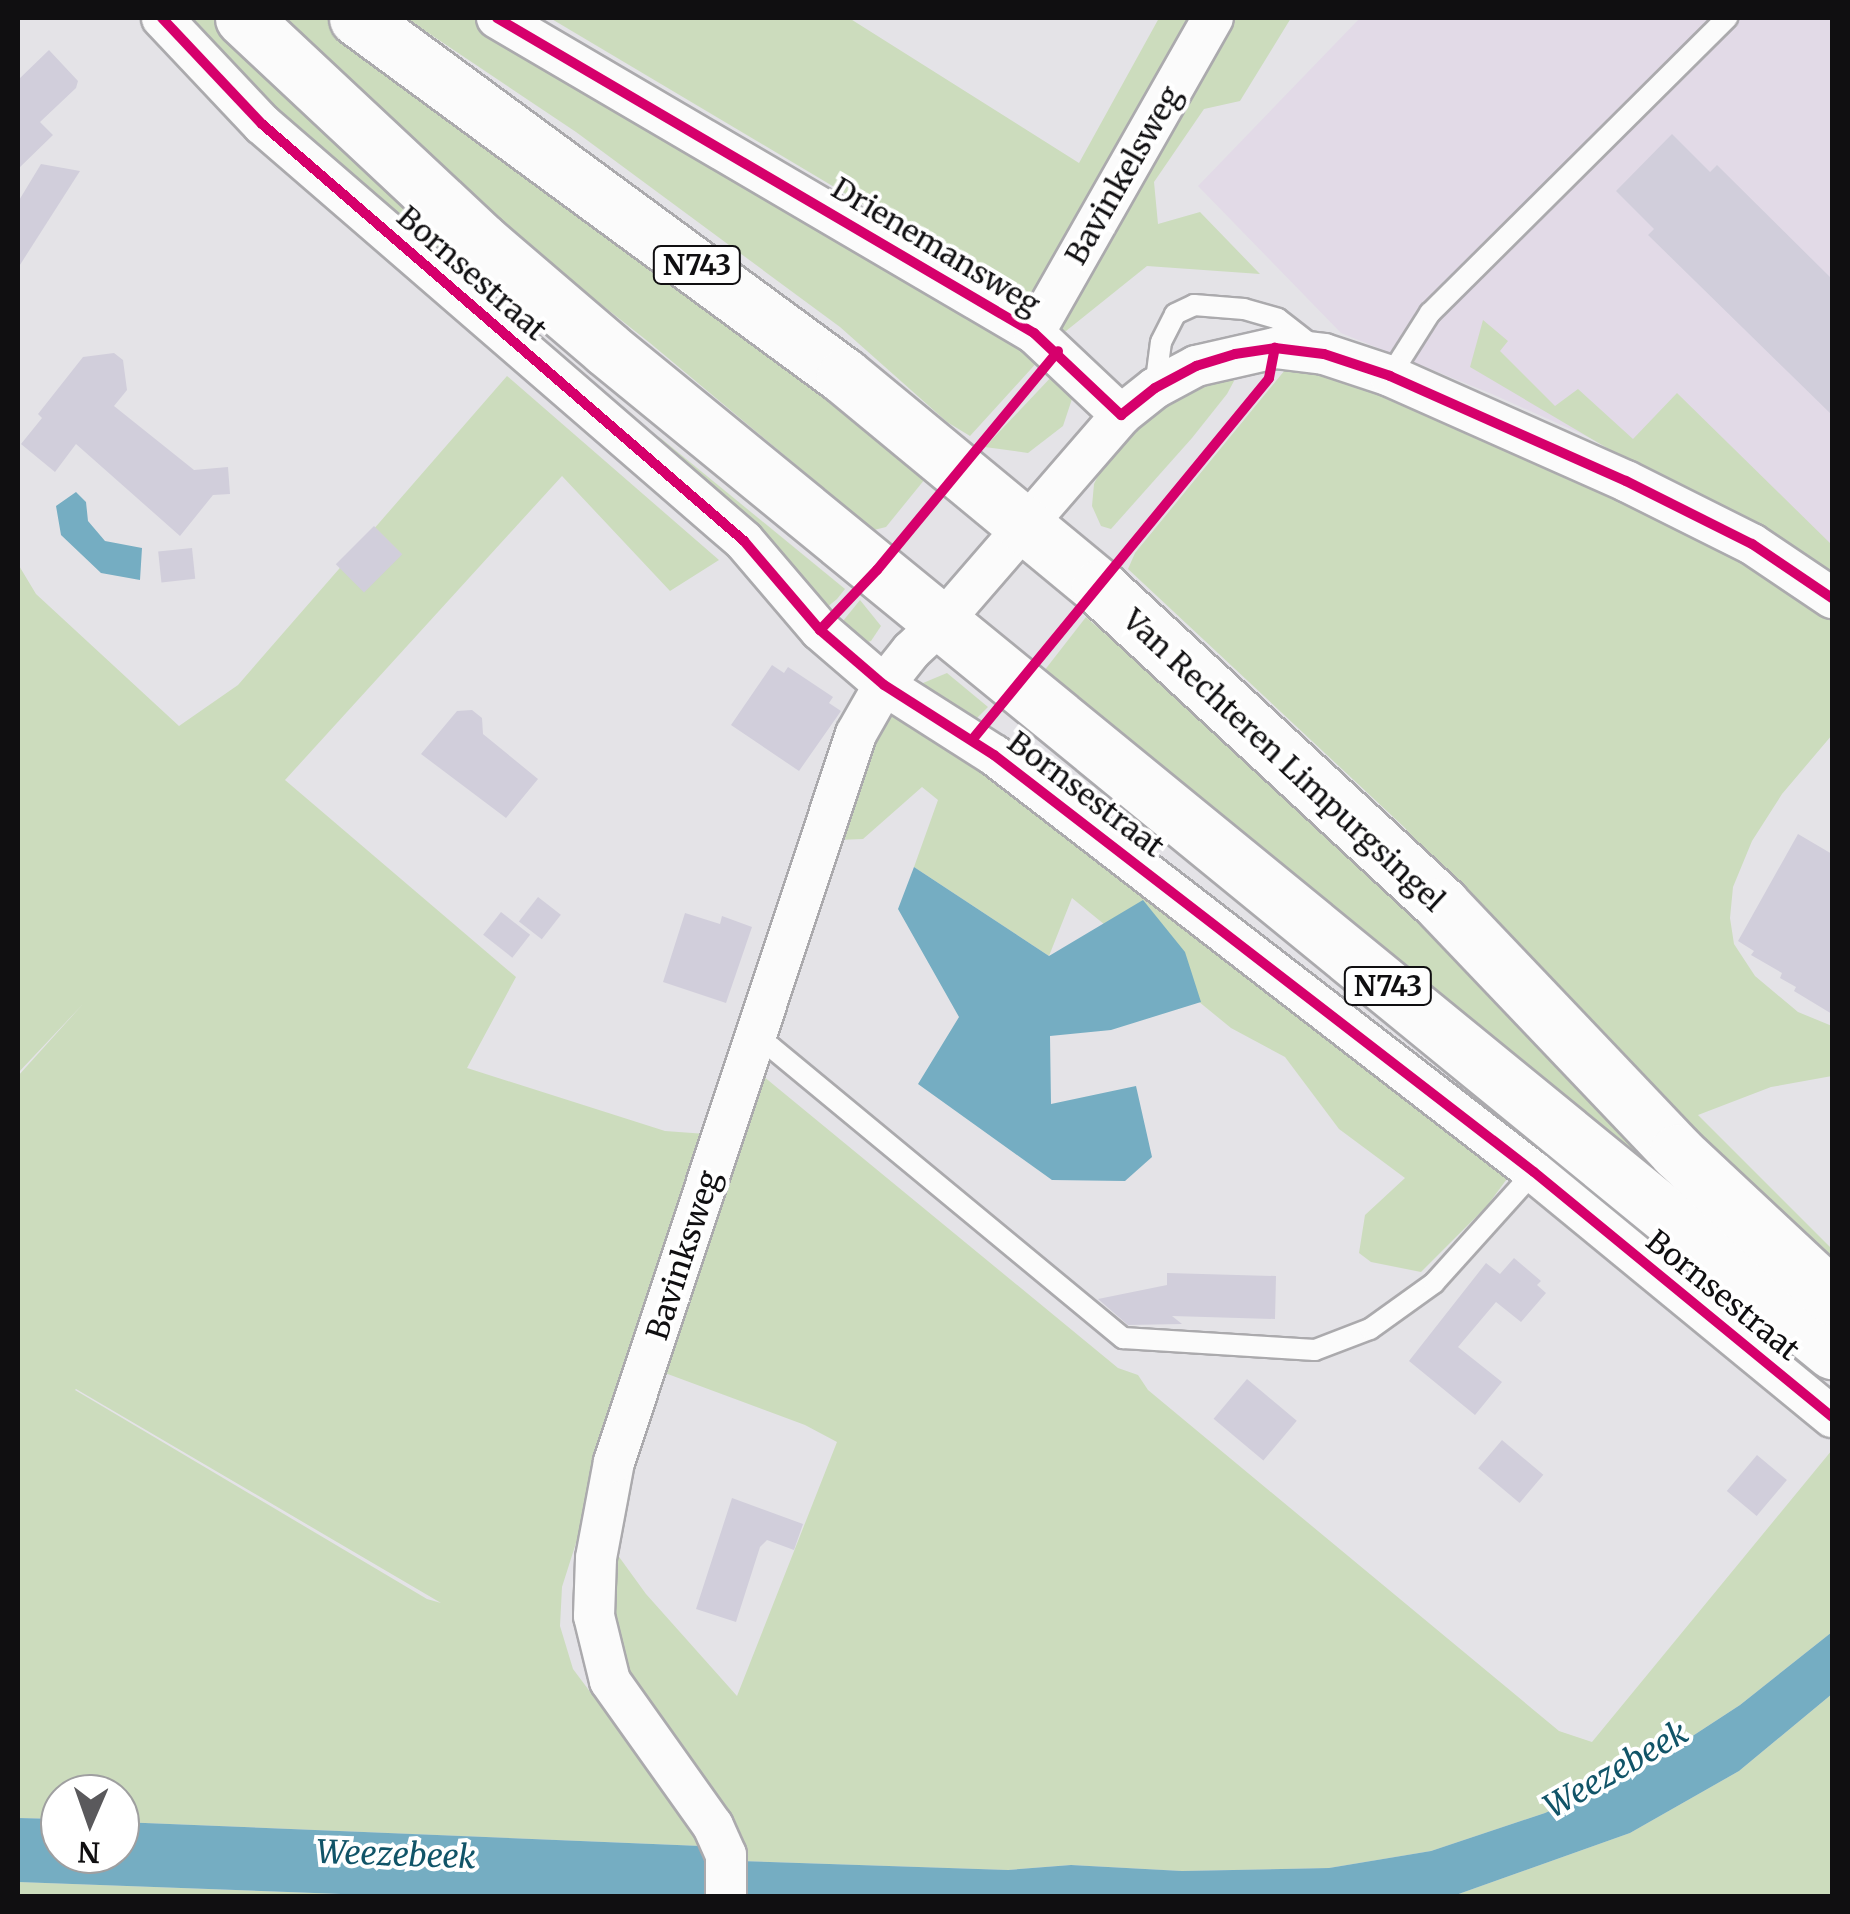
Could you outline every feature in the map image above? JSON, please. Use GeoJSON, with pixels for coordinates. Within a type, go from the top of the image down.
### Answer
{"type":"FeatureCollection","features":[{"type":"Feature","properties":{"kind":"main road","name":"N743"},"geometry":{"type":"LineString","coordinates":[[242,18],[480,240],[1832,1351]]}},
{"type":"Feature","properties":{"kind":"main road","name":"Van Rechteren Limpurgsingel"},"geometry":{"type":"LineString","coordinates":[[357,18],[814,354],[1027,526],[1442,905],[1676,1152],[1832,1297]]}},
{"type":"Feature","properties":{"kind":"street","name":"Bornsestraat"},"geometry":{"type":"LineString","coordinates":[[162,18],[262,124],[744,541],[820,630],[884,685],[994,754],[1534,1172],[1832,1417]]}},
{"type":"Feature","properties":{"kind":"street","name":"Drienemansweg"},"geometry":{"type":"LineString","coordinates":[[497,18],[1034,332],[1120,414]]}},
{"type":"Feature","properties":{"kind":"street","name":"Bavinkelsweg"},"geometry":{"type":"LineString","coordinates":[[1034,332],[1213,18]]}},
{"type":"Feature","properties":{"kind":"street"},"geometry":{"type":"LineString","coordinates":[[942,622],[1120,414],[1155,388],[1234,354],[1275,348],[1324,354],[1390,376],[1626,481],[1736,536],[1832,598]]}},
{"type":"Feature","properties":{"kind":"street","name":"Bavinksweg"},"geometry":{"type":"LineString","coordinates":[[726,1896],[726,1855],[713,1826],[610,1682],[594,1616],[596,1558],[614,1462],[856,734],[884,685],[942,622]]}},
{"type":"Feature","properties":{"kind":"lane"},"geometry":{"type":"LineString","coordinates":[[1390,376],[1430,313],[1727,18]]}},
{"type":"Feature","properties":{"kind":"lane"},"geometry":{"type":"LineString","coordinates":[[1155,388],[1161,342],[1175,314],[1194,305],[1244,309],[1278,318],[1324,354]]}},
{"type":"Feature","properties":{"kind":"lane"},"geometry":{"type":"LineString","coordinates":[[755,1041],[771,1047],[1123,1338],[1315,1350],[1370,1328],[1434,1283],[1534,1172]]}},
{"type":"Feature","properties":{"kind":"shaded area"},"geometry":{"type":"Polygon","coordinates":[[[1360,18],[1832,18],[1832,572],[1730,500],[1492,394],[1341,333],[1198,186],[1360,18]]]}},
{"type":"Feature","properties":{"kind":"green space"},"geometry":{"type":"Polygon","coordinates":[[[170,18],[215,18],[468,260],[499,306],[170,18]]]}},
{"type":"Feature","properties":{"kind":"green space"},"geometry":{"type":"Polygon","coordinates":[[[266,18],[327,18],[352,34],[674,268],[925,479],[886,527],[874,530],[650,343],[459,192],[266,18]]]}},
{"type":"Feature","properties":{"kind":"green space"},"geometry":{"type":"Polygon","coordinates":[[[406,18],[474,18],[1040,359],[970,436],[947,422],[840,327],[576,132],[406,18]]]}},
{"type":"Feature","properties":{"kind":"green space"},"geometry":{"type":"Polygon","coordinates":[[[550,18],[849,18],[1079,163],[1159,18],[1200,18],[1034,302],[1009,291],[550,18]]]}},
{"type":"Feature","properties":{"kind":"green space"},"geometry":{"type":"Polygon","coordinates":[[[1225,18],[1291,18],[1240,101],[1204,109],[1154,182],[1158,224],[1200,212],[1260,274],[1147,266],[1066,331],[1043,328],[1225,18]]]}},
{"type":"Feature","properties":{"kind":"green space"},"geometry":{"type":"Polygon","coordinates":[[[1483,320],[1508,341],[1500,351],[1555,406],[1578,389],[1633,439],[1677,393],[1832,545],[1832,581],[1470,367],[1483,320]]]}},
{"type":"Feature","properties":{"kind":"green space"},"geometry":{"type":"Polygon","coordinates":[[[1295,367],[1394,391],[1670,521],[1832,611],[1832,735],[1782,794],[1752,841],[1733,887],[1730,918],[1734,944],[1755,976],[1798,1012],[1832,1026],[1832,1076],[1771,1087],[1698,1115],[1832,1249],[1832,1287],[1404,827],[1128,569],[1135,553],[1285,370],[1295,367]]]}},
{"type":"Feature","properties":{"kind":"green space"},"geometry":{"type":"Polygon","coordinates":[[[1054,374],[1073,396],[1063,426],[1028,453],[985,447],[1054,374]]]}},
{"type":"Feature","properties":{"kind":"green space"},"geometry":{"type":"Polygon","coordinates":[[[507,376],[719,560],[670,591],[562,476],[285,780],[516,977],[467,1068],[665,1131],[706,1134],[562,1587],[560,1626],[573,1669],[689,1824],[701,1846],[140,1823],[140,1774],[40,1774],[40,1819],[18,1818],[18,1076],[83,1004],[18,1073],[18,564],[36,594],[179,726],[238,685],[507,376]],[[76,1389],[75,1390],[427,1599],[441,1603],[76,1389]]]}},
{"type":"Feature","properties":{"kind":"green space"},"geometry":{"type":"Polygon","coordinates":[[[1230,376],[1234,381],[1227,394],[1192,438],[1111,529],[1101,526],[1092,506],[1094,484],[1109,453],[1155,408],[1210,380],[1230,376]]]}},
{"type":"Feature","properties":{"kind":"green space"},"geometry":{"type":"Polygon","coordinates":[[[658,436],[845,589],[837,599],[826,608],[714,502],[658,436]]]}},
{"type":"Feature","properties":{"kind":"green space"},"geometry":{"type":"Polygon","coordinates":[[[860,600],[881,626],[871,641],[858,645],[839,626],[860,600]]]}},
{"type":"Feature","properties":{"kind":"green space"},"geometry":{"type":"Polygon","coordinates":[[[1086,617],[1433,923],[1757,1267],[1037,680],[1086,617]]]}},
{"type":"Feature","properties":{"kind":"green space"},"geometry":{"type":"Polygon","coordinates":[[[947,673],[988,707],[976,719],[964,719],[924,694],[923,683],[947,673]]]}},
{"type":"Feature","properties":{"kind":"green space"},"geometry":{"type":"Polygon","coordinates":[[[883,708],[979,762],[1512,1172],[1487,1206],[1421,1272],[1371,1262],[1359,1253],[1365,1215],[1405,1178],[1339,1129],[1285,1057],[1231,1028],[1072,898],[1049,956],[914,867],[938,800],[922,787],[863,839],[838,840],[883,708]]]}},
{"type":"Feature","properties":{"kind":"green space"},"geometry":{"type":"Polygon","coordinates":[[[763,1076],[1118,1368],[1138,1375],[1148,1390],[1559,1731],[1592,1742],[1832,1450],[1832,1632],[1740,1705],[1645,1767],[1545,1813],[1431,1851],[1329,1868],[1182,1871],[1071,1865],[1008,1870],[740,1861],[619,1671],[598,1597],[609,1543],[646,1594],[737,1696],[837,1442],[805,1425],[665,1373],[763,1076]]]}},
{"type":"Feature","properties":{"kind":"green space"},"geometry":{"type":"Polygon","coordinates":[[[1832,1694],[1832,1896],[1453,1896],[1630,1833],[1739,1771],[1832,1694]]]}},
{"type":"Feature","properties":{"kind":"green space"},"geometry":{"type":"Polygon","coordinates":[[[18,1882],[395,1896],[18,1896],[18,1882]]]}},
{"type":"Feature","properties":{"kind":"water"},"geometry":{"type":"Polygon","coordinates":[[[76,492],[86,502],[88,521],[105,541],[142,548],[140,580],[101,573],[61,535],[56,506],[76,492]]]}},
{"type":"Feature","properties":{"kind":"water"},"geometry":{"type":"Polygon","coordinates":[[[914,867],[1049,956],[1143,900],[1185,952],[1201,1002],[1111,1030],[1050,1036],[1051,1104],[1136,1086],[1152,1157],[1125,1181],[1052,1180],[918,1084],[959,1017],[898,909],[914,867]]]}},
{"type":"Feature","properties":{"kind":"water","name":"Weezebeek"},"geometry":{"type":"Polygon","coordinates":[[[1832,1632],[1832,1694],[1739,1771],[1630,1833],[1453,1896],[395,1896],[18,1882],[18,1818],[40,1819],[40,1874],[140,1874],[140,1823],[701,1846],[740,1861],[1008,1870],[1071,1865],[1182,1871],[1329,1868],[1431,1851],[1545,1813],[1645,1767],[1740,1705],[1832,1632]]]}},
{"type":"Feature","properties":{"kind":"building"},"geometry":{"type":"Polygon","coordinates":[[[49,50],[78,81],[76,88],[40,122],[53,135],[18,169],[18,80],[49,50]]]}},
{"type":"Feature","properties":{"kind":"building"},"geometry":{"type":"Polygon","coordinates":[[[1672,134],[1710,172],[1717,165],[1832,279],[1832,415],[1648,235],[1654,229],[1616,191],[1672,134]]]}},
{"type":"Feature","properties":{"kind":"building"},"geometry":{"type":"Polygon","coordinates":[[[41,164],[80,171],[18,268],[18,202],[41,164]]]}},
{"type":"Feature","properties":{"kind":"building"},"geometry":{"type":"Polygon","coordinates":[[[114,353],[123,360],[127,390],[114,406],[194,470],[228,467],[230,494],[213,495],[180,536],[76,444],[55,472],[21,444],[42,418],[38,414],[83,357],[114,353]]]}},
{"type":"Feature","properties":{"kind":"building"},"geometry":{"type":"Polygon","coordinates":[[[374,526],[402,554],[364,592],[336,564],[374,526]]]}},
{"type":"Feature","properties":{"kind":"building"},"geometry":{"type":"Polygon","coordinates":[[[192,548],[195,579],[161,582],[158,552],[192,548]]]}},
{"type":"Feature","properties":{"kind":"building"},"geometry":{"type":"Polygon","coordinates":[[[772,665],[784,673],[788,667],[833,697],[829,703],[841,711],[799,771],[731,725],[772,665]]]}},
{"type":"Feature","properties":{"kind":"building"},"geometry":{"type":"Polygon","coordinates":[[[472,710],[482,718],[483,734],[538,779],[506,818],[421,754],[457,711],[472,710]]]}},
{"type":"Feature","properties":{"kind":"building"},"geometry":{"type":"Polygon","coordinates":[[[1798,834],[1832,854],[1832,1014],[1794,991],[1796,987],[1780,978],[1782,973],[1751,955],[1754,951],[1738,941],[1798,834]]]}},
{"type":"Feature","properties":{"kind":"building"},"geometry":{"type":"Polygon","coordinates":[[[538,897],[561,915],[542,939],[519,921],[538,897]]]}},
{"type":"Feature","properties":{"kind":"building"},"geometry":{"type":"Polygon","coordinates":[[[501,912],[530,935],[512,958],[483,935],[501,912]]]}},
{"type":"Feature","properties":{"kind":"building"},"geometry":{"type":"Polygon","coordinates":[[[685,913],[720,924],[722,916],[752,927],[726,1003],[663,982],[685,913]]]}},
{"type":"Feature","properties":{"kind":"building"},"geometry":{"type":"Polygon","coordinates":[[[1514,1258],[1541,1281],[1537,1285],[1546,1293],[1521,1322],[1496,1302],[1458,1347],[1502,1382],[1475,1415],[1409,1361],[1486,1263],[1500,1274],[1514,1258]]]}},
{"type":"Feature","properties":{"kind":"building"},"geometry":{"type":"Polygon","coordinates":[[[1167,1273],[1276,1276],[1275,1319],[1172,1316],[1182,1324],[1128,1325],[1098,1299],[1167,1285],[1167,1273]]]}},
{"type":"Feature","properties":{"kind":"building"},"geometry":{"type":"Polygon","coordinates":[[[1247,1379],[1297,1421],[1263,1461],[1214,1419],[1247,1379]]]}},
{"type":"Feature","properties":{"kind":"building"},"geometry":{"type":"Polygon","coordinates":[[[1502,1440],[1543,1475],[1520,1503],[1478,1468],[1502,1440]]]}},
{"type":"Feature","properties":{"kind":"building"},"geometry":{"type":"Polygon","coordinates":[[[1757,1455],[1787,1480],[1757,1516],[1727,1491],[1757,1455]]]}},
{"type":"Feature","properties":{"kind":"building"},"geometry":{"type":"Polygon","coordinates":[[[732,1498],[803,1524],[794,1550],[767,1540],[760,1547],[736,1622],[696,1609],[732,1498]]]}},
{"type":"Feature","properties":{"kind":"cycle path"},"geometry":{"type":"LineString","coordinates":[[162,18],[262,124],[744,541],[820,630],[884,685],[994,755],[1534,1172],[1832,1417]]}},
{"type":"Feature","properties":{"kind":"cycle path"},"geometry":{"type":"LineString","coordinates":[[497,18],[1034,333],[1121,415],[1155,388],[1196,366],[1235,354],[1275,348],[1324,354],[1390,376],[1626,481],[1752,544],[1832,598]]}},
{"type":"Feature","properties":{"kind":"cycle path"},"geometry":{"type":"LineString","coordinates":[[972,740],[1269,378],[1275,348]]}},
{"type":"Feature","properties":{"kind":"cycle path"},"geometry":{"type":"LineString","coordinates":[[820,630],[877,570],[1058,351]]}}]}
